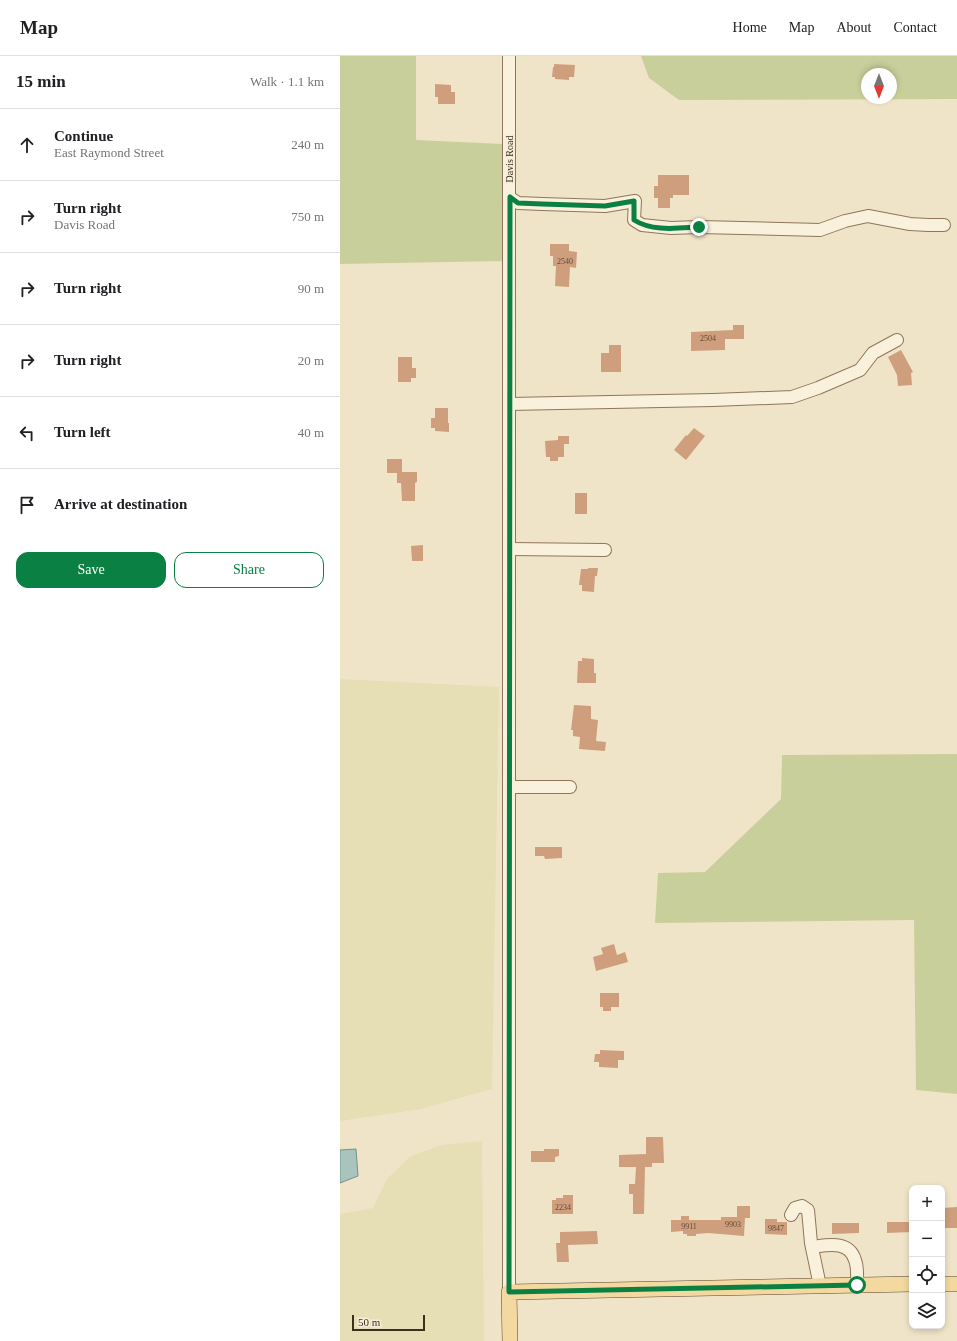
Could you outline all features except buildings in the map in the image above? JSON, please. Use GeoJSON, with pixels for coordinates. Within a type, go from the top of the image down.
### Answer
{"type":"FeatureCollection","features":[{"type":"Feature","properties":{"kind":"main road"},"geometry":{"type":"LineString","coordinates":[[509,1292],[909,1284]]}},
{"type":"Feature","properties":{"kind":"main road"},"geometry":{"type":"LineString","coordinates":[[945,1284],[957,1284]]}},
{"type":"Feature","properties":{"kind":"main road","name":"Davis Road"},"geometry":{"type":"LineString","coordinates":[[509,1292],[510,1341]]}},
{"type":"Feature","properties":{"kind":"street","name":"Davis Road"},"geometry":{"type":"LineString","coordinates":[[509,56],[509,1292]]}},
{"type":"Feature","properties":{"kind":"street"},"geometry":{"type":"LineString","coordinates":[[510,197],[518,203],[556,205],[605,206],[634,201],[634,220],[642,225],[652,227],[820,230],[845,221],[868,216],[910,224],[944,225]]}},
{"type":"Feature","properties":{"kind":"street"},"geometry":{"type":"LineString","coordinates":[[509,404],[792,397],[818,388],[860,370],[873,353],[897,340]]}},
{"type":"Feature","properties":{"kind":"street"},"geometry":{"type":"LineString","coordinates":[[509,549],[605,550]]}},
{"type":"Feature","properties":{"kind":"street"},"geometry":{"type":"LineString","coordinates":[[509,786],[570,787]]}},
{"type":"Feature","properties":{"kind":"street"},"geometry":{"type":"LineString","coordinates":[[791,1215],[795,1208],[802,1206],[808,1210],[812,1247],[820,1286]]}},
{"type":"Feature","properties":{"kind":"street"},"geometry":{"type":"LineString","coordinates":[[812,1247],[843,1245],[850,1251],[856,1260],[857,1285]]}},
{"type":"Feature","properties":{"kind":"shaded area"},"geometry":{"type":"Polygon","coordinates":[[[340,679],[499,687],[492,1089],[421,1109],[340,1121],[340,679]]]}},
{"type":"Feature","properties":{"kind":"shaded area"},"geometry":{"type":"Polygon","coordinates":[[[482,1141],[484,1341],[340,1341],[340,1214],[373,1208],[387,1179],[410,1157],[441,1145],[482,1141]]]}},
{"type":"Feature","properties":{"kind":"green space"},"geometry":{"type":"Polygon","coordinates":[[[340,56],[416,56],[416,140],[503,144],[504,261],[340,264],[340,56]]]}},
{"type":"Feature","properties":{"kind":"green space"},"geometry":{"type":"Polygon","coordinates":[[[641,56],[957,56],[957,99],[897,99],[897,68],[861,68],[861,99],[679,100],[649,78],[641,56]]]}},
{"type":"Feature","properties":{"kind":"green space"},"geometry":{"type":"Polygon","coordinates":[[[957,754],[957,1094],[916,1090],[914,920],[655,923],[658,873],[705,872],[781,799],[782,755],[957,754]]]}},
{"type":"Feature","properties":{"kind":"water"},"geometry":{"type":"Polygon","coordinates":[[[356,1149],[358,1176],[340,1183],[340,1150],[356,1149]]]}},
{"type":"Feature","properties":{"kind":"route"},"geometry":{"type":"LineString","coordinates":[[699,227],[671,228],[642,225],[634,220],[634,201],[605,206],[542,204],[518,203],[510,197],[509,1292],[857,1285]]}}]}
